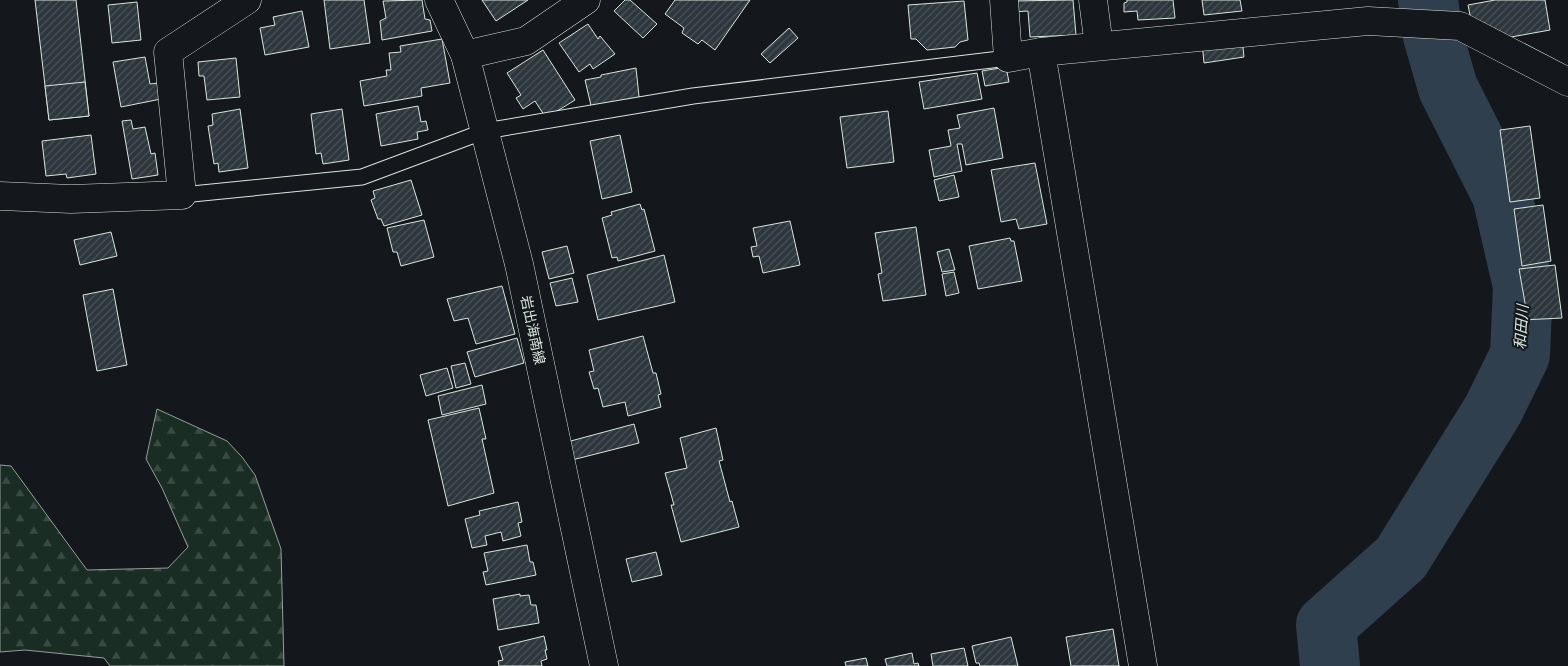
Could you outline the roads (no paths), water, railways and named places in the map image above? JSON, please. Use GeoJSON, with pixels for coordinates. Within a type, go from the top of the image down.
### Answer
{"type":"FeatureCollection","features":[{"type":"Feature","properties":{"kind":"street"},"geometry":{"type":"LineString","coordinates":[[0,196],[71,199],[182,195],[168,52],[247,0]]}},
{"type":"Feature","properties":{"kind":"street","name":"岩出海南線"},"geometry":{"type":"LineString","coordinates":[[439,0],[466,55],[519,264],[604,666]]}},
{"type":"Feature","properties":{"kind":"street"},"geometry":{"type":"LineString","coordinates":[[466,55],[526,41],[586,0]]}},
{"type":"Feature","properties":{"kind":"street"},"geometry":{"type":"LineString","coordinates":[[1004,0],[1008,58],[1041,52],[1099,46],[1368,21],[1460,26],[1568,82]]}},
{"type":"Feature","properties":{"kind":"street"},"geometry":{"type":"LineString","coordinates":[[1093,0],[1099,46]]}},
{"type":"Feature","properties":{"kind":"street"},"geometry":{"type":"LineString","coordinates":[[1041,52],[1143,666]]}},
{"type":"Feature","properties":{"kind":"lane"},"geometry":{"type":"LineString","coordinates":[[182,195],[362,177],[485,131],[693,96],[1008,58]]}},
{"type":"Feature","properties":{"kind":"waterway","name":"和田川"},"geometry":{"type":"LineString","coordinates":[[1330,666],[1326,625],[1401,558],[1493,410],[1520,355],[1523,286],[1502,195],[1448,88],[1433,36],[1428,0]]}}]}
